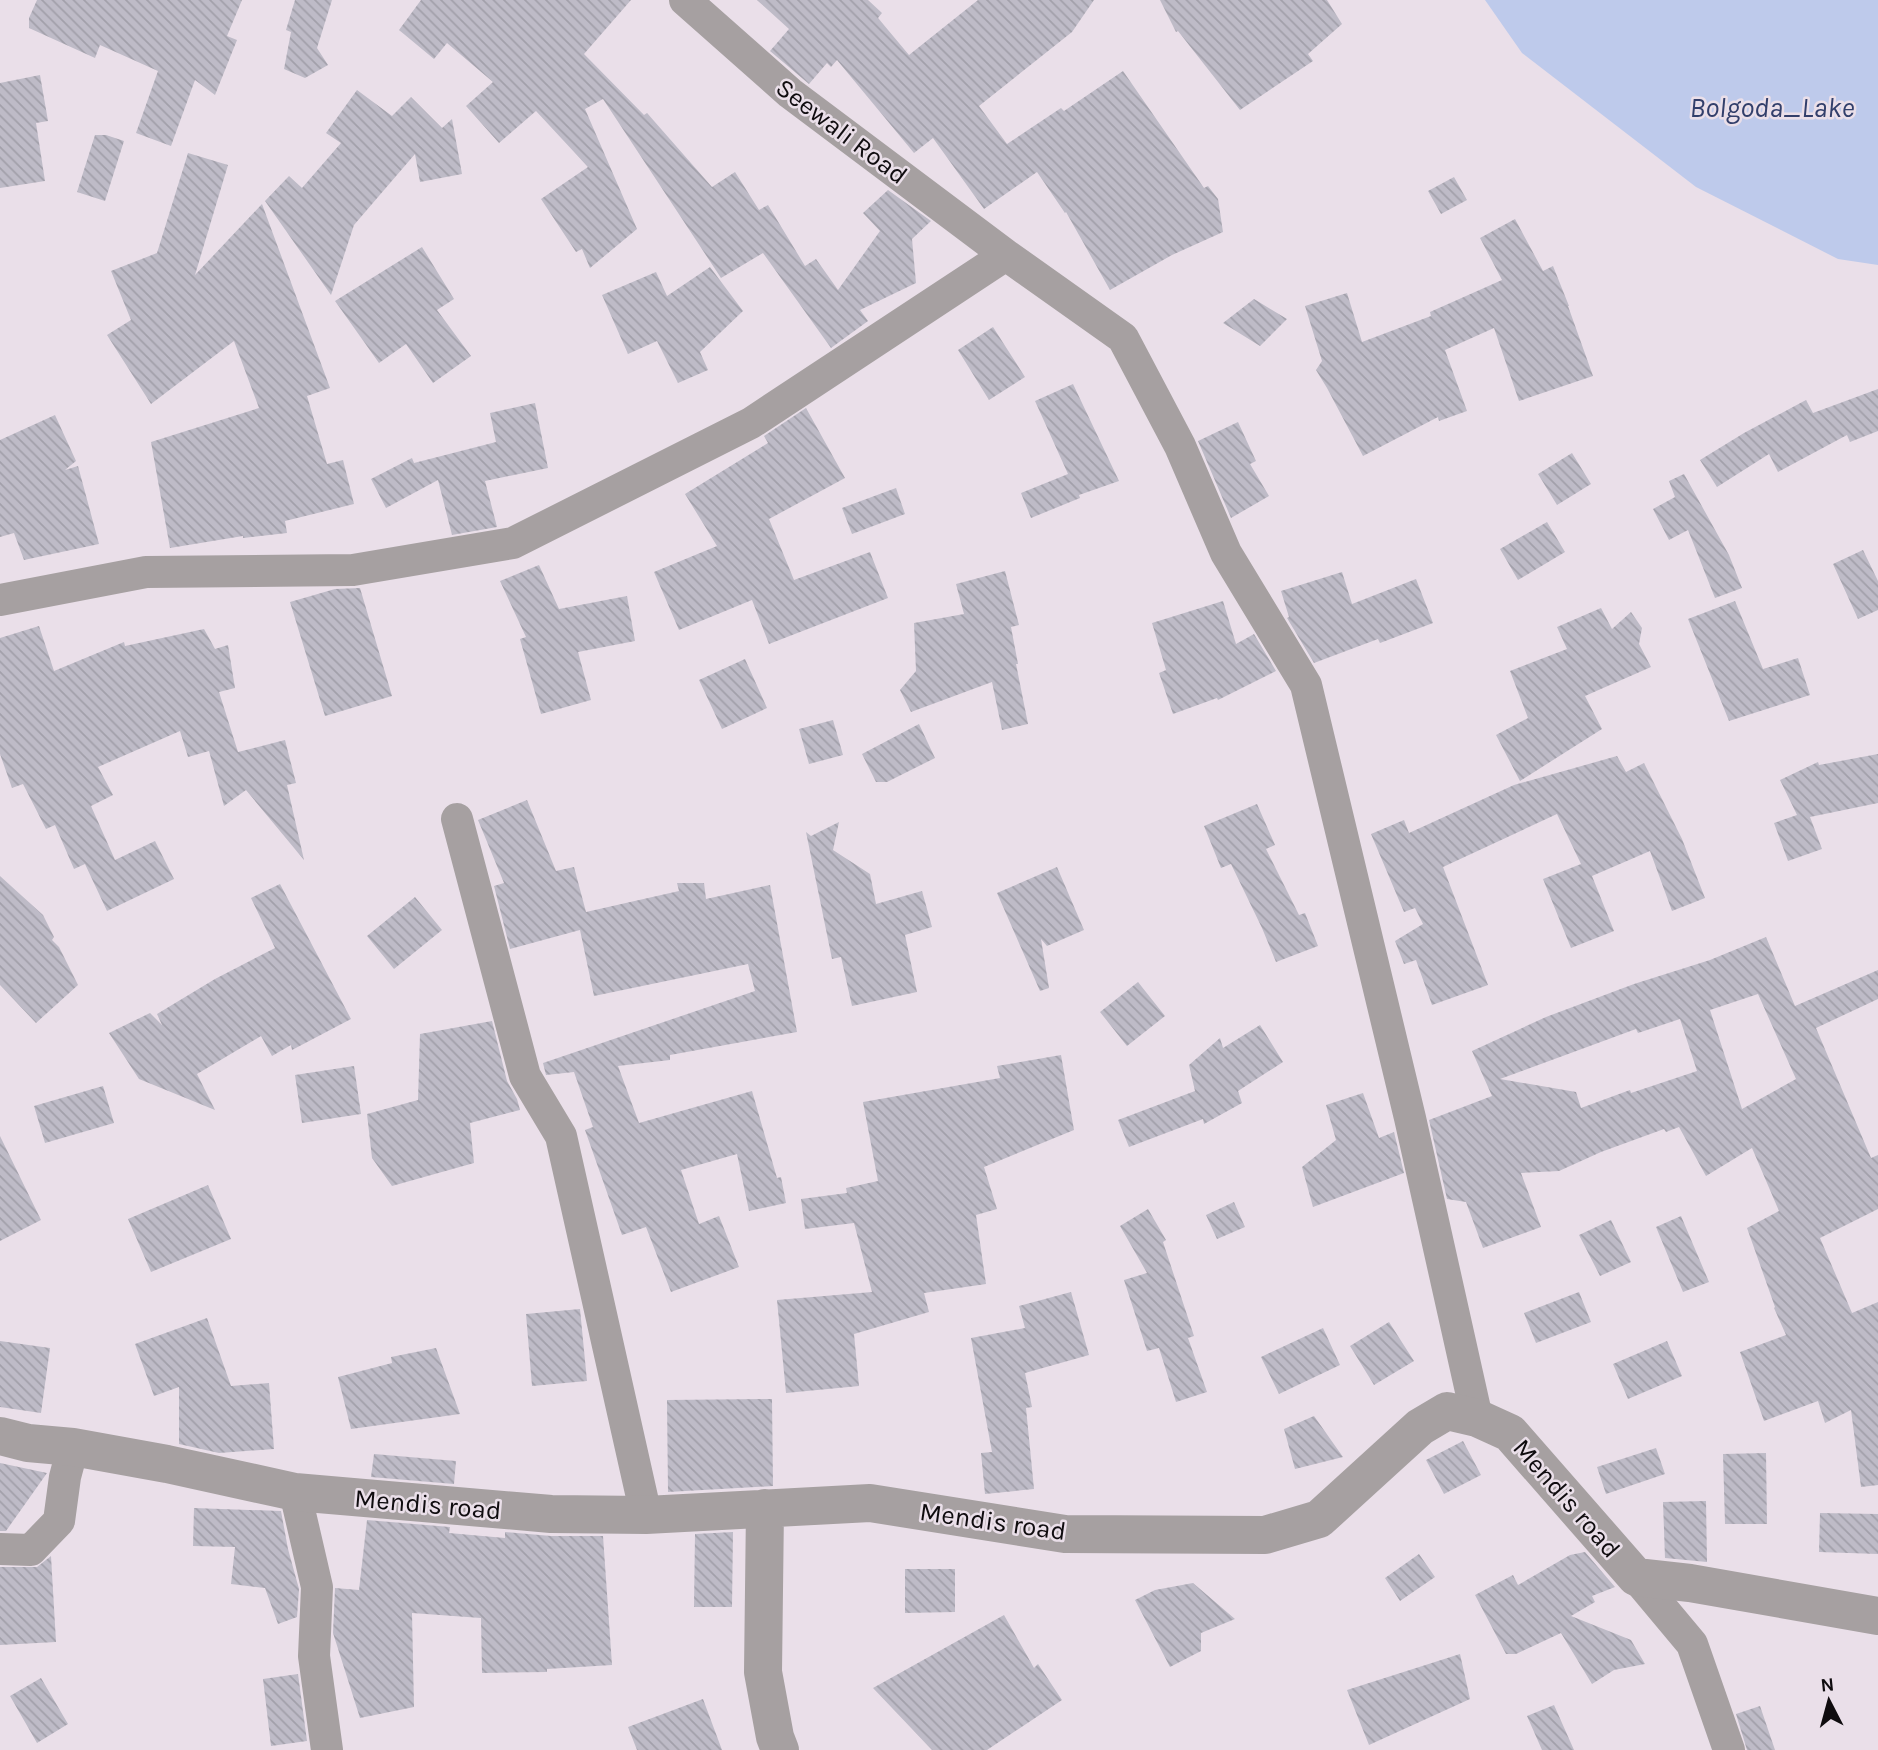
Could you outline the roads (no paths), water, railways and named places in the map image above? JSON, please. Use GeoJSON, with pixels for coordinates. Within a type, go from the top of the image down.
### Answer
{"type":"FeatureCollection","features":[{"type":"Feature","properties":{"kind":"street","name":"Seewali Road"},"geometry":{"type":"LineString","coordinates":[[685,0],[790,93],[1006,255],[1123,338],[1180,446],[1226,553],[1306,685],[1407,1104],[1477,1418]]}},
{"type":"Feature","properties":{"kind":"street"},"geometry":{"type":"LineString","coordinates":[[0,600],[146,572],[353,570],[513,543],[751,423],[1006,255]]}},
{"type":"Feature","properties":{"kind":"street"},"geometry":{"type":"LineString","coordinates":[[457,818],[526,1076],[561,1136],[646,1515]]}},
{"type":"Feature","properties":{"kind":"street","name":"Mendis road"},"geometry":{"type":"LineString","coordinates":[[0,1436],[28,1443],[73,1447],[167,1464],[295,1492],[551,1514],[646,1515],[870,1503],[1065,1534],[1265,1535],[1319,1519],[1420,1427],[1447,1411],[1477,1418],[1510,1433],[1636,1577],[1690,1583],[1878,1616]]}},
{"type":"Feature","properties":{"kind":"street"},"geometry":{"type":"LineString","coordinates":[[0,1549],[32,1550],[59,1521],[65,1477],[73,1447]]}},
{"type":"Feature","properties":{"kind":"street"},"geometry":{"type":"LineString","coordinates":[[295,1492],[317,1587],[314,1656],[327,1750]]}},
{"type":"Feature","properties":{"kind":"street"},"geometry":{"type":"LineString","coordinates":[[765,1508],[763,1671],[775,1737],[780,1750]]}},
{"type":"Feature","properties":{"kind":"street"},"geometry":{"type":"LineString","coordinates":[[1636,1577],[1692,1644],[1729,1750]]}},
{"type":"Feature","properties":{"kind":"water","name":"Bolgoda_Lake"},"geometry":{"type":"Polygon","coordinates":[[[1485,0],[1878,0],[1878,265],[1838,259],[1696,187],[1522,53],[1485,0]]]}}]}
